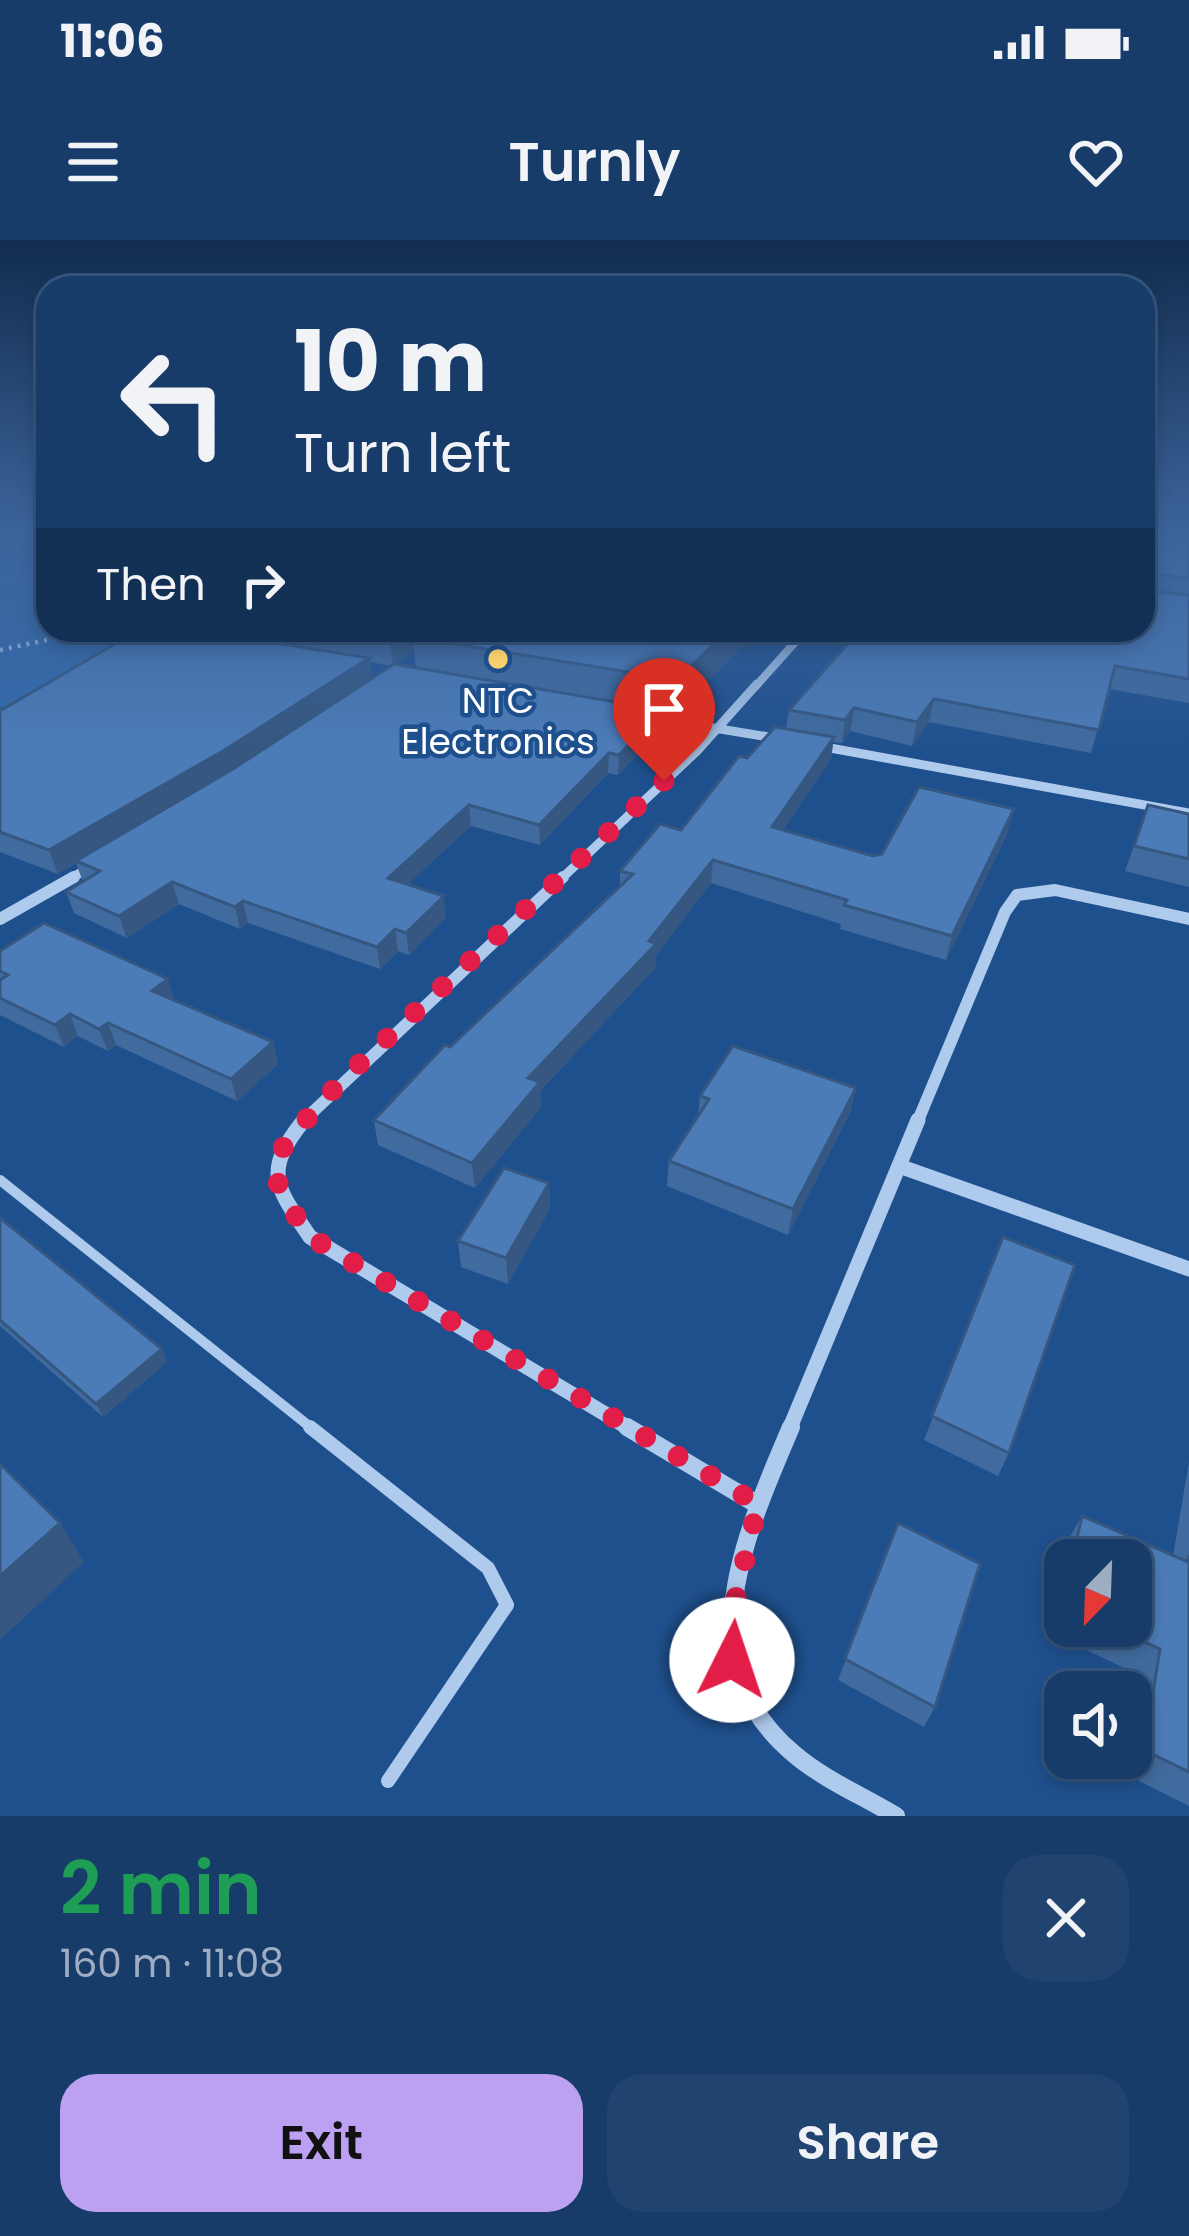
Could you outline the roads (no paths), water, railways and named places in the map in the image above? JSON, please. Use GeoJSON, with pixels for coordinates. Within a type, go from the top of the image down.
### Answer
{"type":"FeatureCollection","features":[{"type":"Feature","properties":{"kind":"street"},"geometry":{"type":"LineString","coordinates":[[758,1504],[310,1237],[280,1192],[275,1168],[285,1143],[341,1081],[720,728],[795,642]]}},
{"type":"Feature","properties":{"kind":"street"},"geometry":{"type":"LineString","coordinates":[[626,713],[790,740]]}},
{"type":"Feature","properties":{"kind":"street"},"geometry":{"type":"LineString","coordinates":[[813,745],[1189,813]]}},
{"type":"Feature","properties":{"kind":"street"},"geometry":{"type":"LineString","coordinates":[[4,914],[99,861]]}},
{"type":"Feature","properties":{"kind":"street"},"geometry":{"type":"LineString","coordinates":[[896,1816],[796,1756],[766,1726],[743,1690],[729,1628],[758,1504],[992,935],[1017,895],[1055,890],[1189,919]]}},
{"type":"Feature","properties":{"kind":"street"},"geometry":{"type":"LineString","coordinates":[[899,1166],[1189,1269]]}},
{"type":"Feature","properties":{"kind":"lane"},"geometry":{"type":"LineString","coordinates":[[0,1180],[488,1568],[507,1605],[388,1781]]}},
{"type":"Feature","properties":{"kind":"place","name":"NTC Electronics"},"geometry":{"type":"Point","coordinates":[498,659]}}]}
